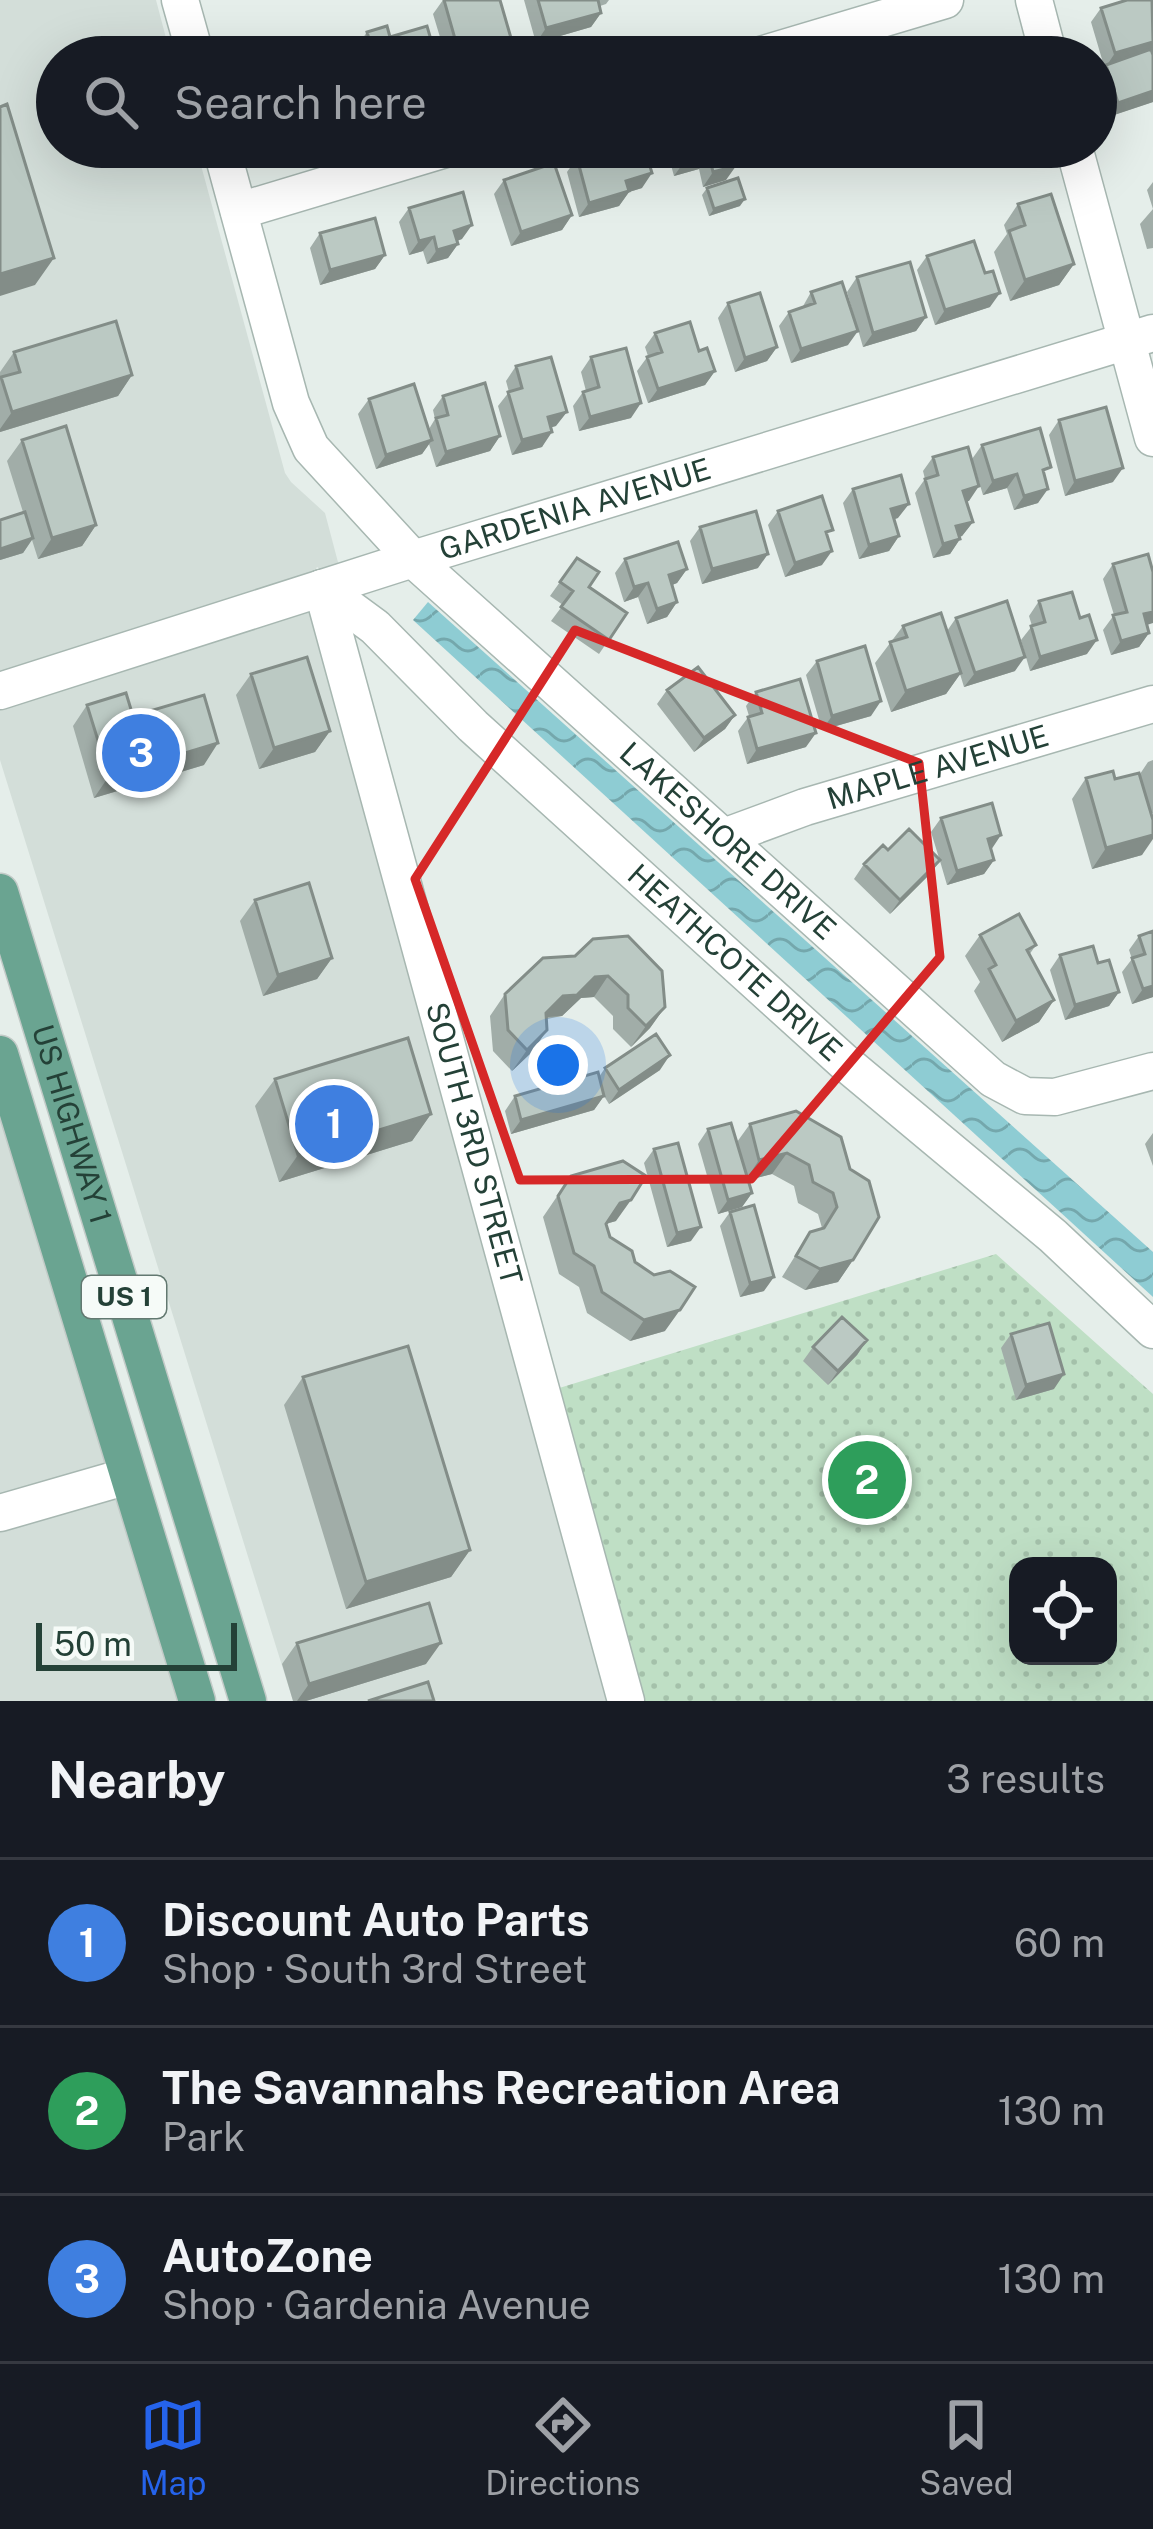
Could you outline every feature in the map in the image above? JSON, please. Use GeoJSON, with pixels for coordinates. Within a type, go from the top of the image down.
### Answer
{"type":"FeatureCollection","features":[{"type":"Feature","properties":{"kind":"main road","name":"US HIGHWAY 1"},"geometry":{"type":"LineString","coordinates":[[0,892],[248,1701]]}},
{"type":"Feature","properties":{"kind":"main road","name":"US HIGHWAY 1"},"geometry":{"type":"LineString","coordinates":[[0,1054],[7,1099],[105,1392],[197,1701]]}},
{"type":"Feature","properties":{"kind":"street"},"geometry":{"type":"LineString","coordinates":[[180,0],[190,36]]}},
{"type":"Feature","properties":{"kind":"street"},"geometry":{"type":"LineString","coordinates":[[824,36],[945,0]]}},
{"type":"Feature","properties":{"kind":"street"},"geometry":{"type":"LineString","coordinates":[[1034,0],[1043,36]]}},
{"type":"Feature","properties":{"kind":"street"},"geometry":{"type":"LineString","coordinates":[[227,168],[290,403],[311,448],[413,559]]}},
{"type":"Feature","properties":{"kind":"street"},"geometry":{"type":"LineString","coordinates":[[239,211],[382,168]]}},
{"type":"Feature","properties":{"kind":"street"},"geometry":{"type":"LineString","coordinates":[[1080,168],[1139,337],[1153,438]]}},
{"type":"Feature","properties":{"kind":"street","name":"GARDENIA AVENUE"},"geometry":{"type":"LineString","coordinates":[[0,692],[413,559],[1139,337]]}},
{"type":"Feature","properties":{"kind":"street","name":"LAKESHORE DRIVE"},"geometry":{"type":"LineString","coordinates":[[413,559],[993,1078],[1025,1096],[1055,1097],[1153,1071]]}},
{"type":"Feature","properties":{"kind":"street","name":"HEATHCOTE DRIVE"},"geometry":{"type":"LineString","coordinates":[[322,588],[375,627],[473,726],[810,1031],[1053,1236],[1153,1330]]}},
{"type":"Feature","properties":{"kind":"street","name":"SOUTH 3RD STREET"},"geometry":{"type":"LineString","coordinates":[[322,588],[626,1701]]}},
{"type":"Feature","properties":{"kind":"street"},"geometry":{"type":"LineString","coordinates":[[345,674],[359,658],[393,645]]}},
{"type":"Feature","properties":{"kind":"street","name":"MAPLE AVENUE"},"geometry":{"type":"LineString","coordinates":[[724,837],[805,807],[1153,704]]}},
{"type":"Feature","properties":{"kind":"street"},"geometry":{"type":"LineString","coordinates":[[0,1513],[128,1476]]}},
{"type":"Feature","properties":{"kind":"highlighted area"},"geometry":{"type":"Polygon","coordinates":[[[575,630],[919,763],[940,957],[751,1179],[520,1180],[415,879],[575,630]]]}},
{"type":"Feature","properties":{"kind":"shaded area"},"geometry":{"type":"Polygon","coordinates":[[[0,0],[156,0],[165,36],[36,36],[36,168],[202,168],[285,473],[325,513],[339,566],[323,571],[317,567],[313,574],[0,675],[0,0]]]}},
{"type":"Feature","properties":{"kind":"shaded area"},"geometry":{"type":"Polygon","coordinates":[[[313,607],[611,1701],[293,1701],[0,760],[0,708],[313,607]]]}},
{"type":"Feature","properties":{"kind":"shaded area"},"geometry":{"type":"Polygon","coordinates":[[[0,1117],[107,1465],[0,1496],[0,1117]]]}},
{"type":"Feature","properties":{"kind":"shaded area"},"geometry":{"type":"Polygon","coordinates":[[[116,1495],[179,1701],[0,1701],[0,1529],[116,1495]]]}},
{"type":"Feature","properties":{"kind":"green space"},"geometry":{"type":"Polygon","coordinates":[[[996,1254],[1153,1394],[1153,1701],[641,1701],[556,1389],[996,1254]]]}},
{"type":"Feature","properties":{"kind":"water"},"geometry":{"type":"Polygon","coordinates":[[[428,602],[1153,1252],[1153,1297],[413,620],[428,602]]]}},
{"type":"Feature","properties":{"kind":"building"},"geometry":{"type":"Polygon","coordinates":[[[444,0],[500,0],[510,36],[454,36],[444,0]]]}},
{"type":"Feature","properties":{"kind":"building"},"geometry":{"type":"Polygon","coordinates":[[[538,0],[598,0],[601,13],[546,28],[538,0]]]}},
{"type":"Feature","properties":{"kind":"building"},"geometry":{"type":"Polygon","coordinates":[[[1127,0],[1152,0],[1153,42],[1117,52],[1117,36],[1110,36],[1101,8],[1127,0]]]}},
{"type":"Feature","properties":{"kind":"building"},"geometry":{"type":"Polygon","coordinates":[[[387,26],[390,36],[368,36],[367,32],[387,26]]]}},
{"type":"Feature","properties":{"kind":"building"},"geometry":{"type":"Polygon","coordinates":[[[427,26],[430,36],[393,36],[427,26]]]}},
{"type":"Feature","properties":{"kind":"building"},"geometry":{"type":"Polygon","coordinates":[[[1151,49],[1153,91],[1118,103],[1117,61],[1151,49]]]}},
{"type":"Feature","properties":{"kind":"building"},"geometry":{"type":"Polygon","coordinates":[[[7,104],[54,258],[0,274],[0,107],[7,104]]]}},
{"type":"Feature","properties":{"kind":"building"},"geometry":{"type":"Polygon","coordinates":[[[539,168],[556,168],[572,215],[521,232],[504,180],[539,168]]]}},
{"type":"Feature","properties":{"kind":"building"},"geometry":{"type":"Polygon","coordinates":[[[580,168],[650,168],[652,173],[626,181],[629,191],[589,203],[580,168]]]}},
{"type":"Feature","properties":{"kind":"building"},"geometry":{"type":"Polygon","coordinates":[[[738,178],[745,199],[714,209],[707,188],[738,178]]]}},
{"type":"Feature","properties":{"kind":"building"},"geometry":{"type":"Polygon","coordinates":[[[463,192],[472,225],[454,231],[458,244],[437,250],[434,237],[419,241],[409,208],[463,192]]]}},
{"type":"Feature","properties":{"kind":"building"},"geometry":{"type":"Polygon","coordinates":[[[1051,194],[1074,264],[1025,280],[1009,231],[1025,225],[1018,204],[1051,194]]]}},
{"type":"Feature","properties":{"kind":"building"},"geometry":{"type":"Polygon","coordinates":[[[375,218],[385,255],[330,270],[320,233],[375,218]]]}},
{"type":"Feature","properties":{"kind":"building"},"geometry":{"type":"Polygon","coordinates":[[[974,241],[985,273],[993,271],[1000,293],[945,310],[927,256],[974,241]]]}},
{"type":"Feature","properties":{"kind":"building"},"geometry":{"type":"Polygon","coordinates":[[[910,262],[926,317],[873,333],[857,277],[910,262]]]}},
{"type":"Feature","properties":{"kind":"building"},"geometry":{"type":"Polygon","coordinates":[[[842,282],[858,331],[801,349],[789,312],[815,303],[811,292],[842,282]]]}},
{"type":"Feature","properties":{"kind":"building"},"geometry":{"type":"Polygon","coordinates":[[[760,293],[777,347],[745,358],[728,303],[760,293]]]}},
{"type":"Feature","properties":{"kind":"building"},"geometry":{"type":"Polygon","coordinates":[[[116,321],[132,375],[12,412],[1,377],[20,372],[14,352],[116,321]]]}},
{"type":"Feature","properties":{"kind":"building"},"geometry":{"type":"Polygon","coordinates":[[[690,322],[699,351],[707,348],[715,371],[658,389],[647,357],[662,352],[655,333],[690,322]]]}},
{"type":"Feature","properties":{"kind":"building"},"geometry":{"type":"Polygon","coordinates":[[[626,348],[641,403],[590,417],[583,392],[599,387],[591,357],[626,348]]]}},
{"type":"Feature","properties":{"kind":"building"},"geometry":{"type":"Polygon","coordinates":[[[551,357],[567,412],[548,417],[552,432],[522,440],[508,392],[522,388],[516,366],[551,357]]]}},
{"type":"Feature","properties":{"kind":"building"},"geometry":{"type":"Polygon","coordinates":[[[485,383],[500,436],[446,452],[436,418],[448,415],[443,396],[485,383]]]}},
{"type":"Feature","properties":{"kind":"building"},"geometry":{"type":"Polygon","coordinates":[[[414,384],[432,440],[386,455],[369,399],[414,384]]]}},
{"type":"Feature","properties":{"kind":"building"},"geometry":{"type":"Polygon","coordinates":[[[1106,407],[1123,468],[1075,481],[1059,420],[1106,407]]]}},
{"type":"Feature","properties":{"kind":"building"},"geometry":{"type":"Polygon","coordinates":[[[66,426],[96,525],[52,538],[22,440],[66,426]]]}},
{"type":"Feature","properties":{"kind":"building"},"geometry":{"type":"Polygon","coordinates":[[[1040,428],[1051,467],[1043,470],[1048,489],[1024,496],[1017,474],[993,481],[982,445],[1040,428]]]}},
{"type":"Feature","properties":{"kind":"building"},"geometry":{"type":"Polygon","coordinates":[[[968,447],[979,486],[963,491],[973,522],[956,526],[960,539],[943,544],[925,479],[938,475],[933,457],[968,447]]]}},
{"type":"Feature","properties":{"kind":"building"},"geometry":{"type":"Polygon","coordinates":[[[901,475],[909,504],[891,509],[899,536],[869,545],[853,489],[901,475]]]}},
{"type":"Feature","properties":{"kind":"building"},"geometry":{"type":"Polygon","coordinates":[[[822,496],[833,530],[826,532],[832,551],[795,563],[778,511],[822,496]]]}},
{"type":"Feature","properties":{"kind":"building"},"geometry":{"type":"Polygon","coordinates":[[[756,511],[768,554],[712,569],[700,527],[756,511]]]}},
{"type":"Feature","properties":{"kind":"building"},"geometry":{"type":"Polygon","coordinates":[[[25,512],[33,538],[0,549],[0,520],[25,512]]]}},
{"type":"Feature","properties":{"kind":"building"},"geometry":{"type":"Polygon","coordinates":[[[678,542],[687,569],[669,575],[677,602],[657,609],[648,583],[634,587],[625,559],[678,542]]]}},
{"type":"Feature","properties":{"kind":"building"},"geometry":{"type":"Polygon","coordinates":[[[1148,554],[1153,572],[1153,612],[1144,614],[1149,633],[1121,641],[1113,615],[1127,612],[1113,564],[1148,554]]]}},
{"type":"Feature","properties":{"kind":"building"},"geometry":{"type":"Polygon","coordinates":[[[577,558],[599,572],[589,587],[627,613],[609,640],[561,607],[573,591],[560,582],[577,558]]]}},
{"type":"Feature","properties":{"kind":"building"},"geometry":{"type":"Polygon","coordinates":[[[1072,592],[1080,618],[1089,615],[1097,640],[1040,657],[1031,626],[1045,622],[1039,601],[1072,592]]]}},
{"type":"Feature","properties":{"kind":"building"},"geometry":{"type":"Polygon","coordinates":[[[1007,601],[1025,657],[975,673],[956,618],[1007,601]]]}},
{"type":"Feature","properties":{"kind":"building"},"geometry":{"type":"Polygon","coordinates":[[[941,613],[961,673],[906,691],[890,642],[907,637],[903,626],[941,613]]]}},
{"type":"Feature","properties":{"kind":"building"},"geometry":{"type":"Polygon","coordinates":[[[865,646],[881,701],[832,716],[817,661],[865,646]]]}},
{"type":"Feature","properties":{"kind":"building"},"geometry":{"type":"Polygon","coordinates":[[[307,657],[330,731],[274,748],[251,674],[307,657]]]}},
{"type":"Feature","properties":{"kind":"building"},"geometry":{"type":"Polygon","coordinates":[[[698,667],[735,715],[704,738],[667,690],[698,667]]]}},
{"type":"Feature","properties":{"kind":"building"},"geometry":{"type":"Polygon","coordinates":[[[800,679],[816,733],[757,749],[748,717],[762,713],[756,692],[800,679]]]}},
{"type":"Feature","properties":{"kind":"building"},"geometry":{"type":"Polygon","coordinates":[[[126,693],[133,716],[204,695],[218,743],[109,776],[87,705],[126,693]]]}},
{"type":"Feature","properties":{"kind":"building"},"geometry":{"type":"Polygon","coordinates":[[[1113,771],[1115,779],[1139,773],[1153,835],[1106,848],[1086,778],[1113,771]]]}},
{"type":"Feature","properties":{"kind":"building"},"geometry":{"type":"Polygon","coordinates":[[[992,803],[1001,835],[988,839],[994,860],[957,871],[941,818],[992,803]]]}},
{"type":"Feature","properties":{"kind":"building"},"geometry":{"type":"Polygon","coordinates":[[[909,829],[940,860],[900,900],[864,864],[883,845],[888,850],[909,829]]]}},
{"type":"Feature","properties":{"kind":"building"},"geometry":{"type":"Polygon","coordinates":[[[309,883],[332,958],[278,975],[255,900],[309,883]]]}},
{"type":"Feature","properties":{"kind":"building"},"geometry":{"type":"Polygon","coordinates":[[[1019,914],[1036,945],[1027,950],[1054,1000],[1016,1021],[989,969],[996,965],[980,935],[1019,914]]]}},
{"type":"Feature","properties":{"kind":"building"},"geometry":{"type":"Polygon","coordinates":[[[1153,931],[1153,986],[1143,989],[1132,958],[1145,954],[1139,936],[1153,931]]]}},
{"type":"Feature","properties":{"kind":"building"},"geometry":{"type":"Polygon","coordinates":[[[628,936],[662,971],[665,1007],[646,1026],[628,1008],[628,995],[608,976],[595,977],[577,995],[563,996],[546,1013],[547,1030],[527,1050],[508,1030],[505,994],[543,958],[575,956],[593,939],[628,936]]]}},
{"type":"Feature","properties":{"kind":"building"},"geometry":{"type":"Polygon","coordinates":[[[1093,946],[1098,963],[1109,960],[1119,992],[1075,1005],[1060,955],[1093,946]]]}},
{"type":"Feature","properties":{"kind":"building"},"geometry":{"type":"Polygon","coordinates":[[[656,1034],[670,1055],[619,1090],[605,1068],[656,1034]]]}},
{"type":"Feature","properties":{"kind":"building"},"geometry":{"type":"Polygon","coordinates":[[[408,1038],[431,1114],[298,1155],[275,1079],[408,1038]]]}},
{"type":"Feature","properties":{"kind":"building"},"geometry":{"type":"Polygon","coordinates":[[[598,1072],[604,1096],[521,1120],[515,1096],[598,1072]]]}},
{"type":"Feature","properties":{"kind":"building"},"geometry":{"type":"Polygon","coordinates":[[[796,1111],[841,1137],[850,1169],[869,1181],[879,1217],[853,1260],[820,1269],[796,1256],[810,1232],[824,1228],[837,1207],[833,1193],[813,1182],[809,1165],[787,1153],[759,1160],[750,1124],[796,1111]]]}},
{"type":"Feature","properties":{"kind":"building"},"geometry":{"type":"Polygon","coordinates":[[[731,1123],[752,1193],[728,1200],[708,1129],[731,1123]]]}},
{"type":"Feature","properties":{"kind":"building"},"geometry":{"type":"Polygon","coordinates":[[[678,1143],[701,1227],[677,1233],[654,1149],[678,1143]]]}},
{"type":"Feature","properties":{"kind":"building"},"geometry":{"type":"Polygon","coordinates":[[[623,1161],[646,1176],[631,1200],[620,1203],[606,1224],[610,1237],[632,1251],[635,1262],[654,1275],[670,1271],[695,1287],[680,1310],[644,1320],[602,1292],[594,1266],[574,1253],[558,1196],[571,1176],[623,1161]]]}},
{"type":"Feature","properties":{"kind":"building"},"geometry":{"type":"Polygon","coordinates":[[[754,1205],[774,1277],[750,1283],[730,1212],[754,1205]]]}},
{"type":"Feature","properties":{"kind":"building"},"geometry":{"type":"Polygon","coordinates":[[[842,1317],[867,1340],[838,1371],[813,1347],[842,1317]]]}},
{"type":"Feature","properties":{"kind":"building"},"geometry":{"type":"Polygon","coordinates":[[[1049,1323],[1064,1374],[1026,1385],[1011,1334],[1049,1323]]]}},
{"type":"Feature","properties":{"kind":"building"},"geometry":{"type":"Polygon","coordinates":[[[408,1346],[470,1550],[366,1582],[303,1377],[408,1346]]]}},
{"type":"Feature","properties":{"kind":"building"},"geometry":{"type":"Polygon","coordinates":[[[429,1603],[441,1643],[309,1684],[297,1643],[429,1603]]]}},
{"type":"Feature","properties":{"kind":"building"},"geometry":{"type":"Polygon","coordinates":[[[428,1682],[434,1701],[368,1701],[428,1682]]]}},
{"type":"Feature","properties":{"kind":"place","name":"AutoZone"},"geometry":{"type":"Point","coordinates":[141,753]}},
{"type":"Feature","properties":{"kind":"place","name":"Discount Auto Parts"},"geometry":{"type":"Point","coordinates":[334,1124]}},
{"type":"Feature","properties":{"kind":"place","name":"The Savannahs Recreation Area"},"geometry":{"type":"Point","coordinates":[867,1480]}}]}
